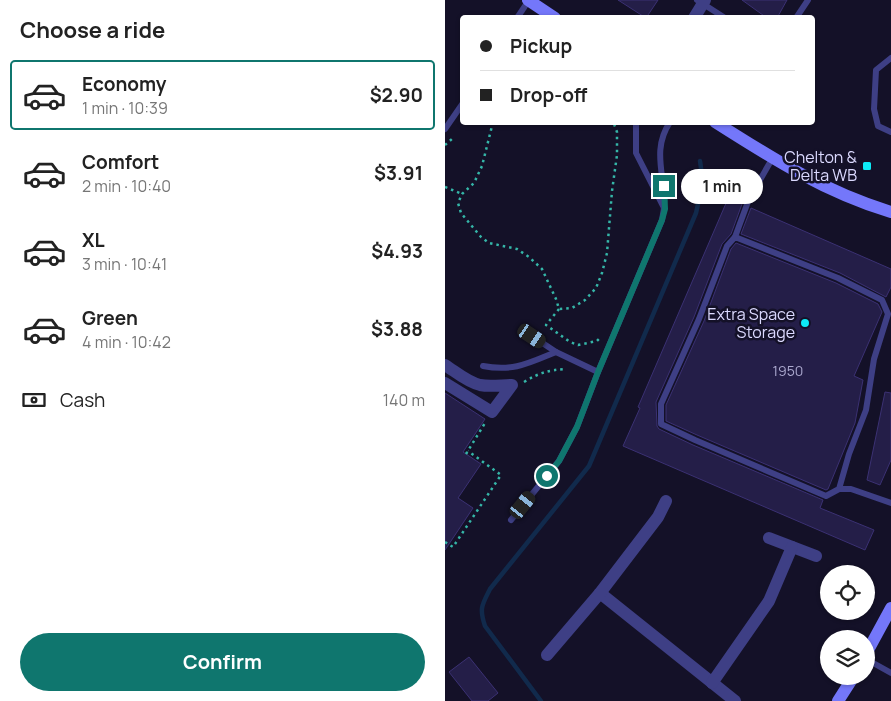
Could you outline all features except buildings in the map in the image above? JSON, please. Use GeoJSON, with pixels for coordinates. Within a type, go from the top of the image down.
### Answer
{"type":"FeatureCollection","features":[{"type":"Feature","properties":{"kind":"main road"},"geometry":{"type":"LineString","coordinates":[[529,0],[551,15]]}},
{"type":"Feature","properties":{"kind":"main road"},"geometry":{"type":"LineString","coordinates":[[720,125],[772,159],[816,183],[866,204],[891,212]]}},
{"type":"Feature","properties":{"kind":"main road"},"geometry":{"type":"LineString","coordinates":[[875,637],[891,608]]}},
{"type":"Feature","properties":{"kind":"main road"},"geometry":{"type":"LineString","coordinates":[[838,701],[849,685]]}},
{"type":"Feature","properties":{"kind":"street"},"geometry":{"type":"LineString","coordinates":[[695,15],[702,1]]}},
{"type":"Feature","properties":{"kind":"street"},"geometry":{"type":"LineString","coordinates":[[445,365],[466,379],[479,384],[492,386],[512,384]]}},
{"type":"Feature","properties":{"kind":"street"},"geometry":{"type":"LineString","coordinates":[[445,383],[492,412],[512,384]]}},
{"type":"Feature","properties":{"kind":"street"},"geometry":{"type":"LineString","coordinates":[[547,654],[600,593],[658,517],[666,501]]}},
{"type":"Feature","properties":{"kind":"street"},"geometry":{"type":"LineString","coordinates":[[769,538],[816,556]]}},
{"type":"Feature","properties":{"kind":"street"},"geometry":{"type":"LineString","coordinates":[[713,683],[769,601],[792,547]]}},
{"type":"Feature","properties":{"kind":"street"},"geometry":{"type":"LineString","coordinates":[[600,593],[735,701]]}},
{"type":"Feature","properties":{"kind":"lane"},"geometry":{"type":"LineString","coordinates":[[519,15],[529,0]]}},
{"type":"Feature","properties":{"kind":"lane"},"geometry":{"type":"LineString","coordinates":[[798,15],[808,0]]}},
{"type":"Feature","properties":{"kind":"lane"},"geometry":{"type":"LineString","coordinates":[[702,1],[721,15]]}},
{"type":"Feature","properties":{"kind":"lane"},"geometry":{"type":"LineString","coordinates":[[891,58],[876,70],[874,109],[878,126],[891,132]]}},
{"type":"Feature","properties":{"kind":"lane"},"geometry":{"type":"LineString","coordinates":[[445,129],[460,107]]}},
{"type":"Feature","properties":{"kind":"lane"},"geometry":{"type":"LineString","coordinates":[[635,125],[636,153],[665,209]]}},
{"type":"Feature","properties":{"kind":"lane"},"geometry":{"type":"LineString","coordinates":[[511,520],[559,461],[577,427],[662,220],[665,209],[664,186],[659,157],[662,136],[668,125]]}},
{"type":"Feature","properties":{"kind":"lane"},"geometry":{"type":"LineString","coordinates":[[772,159],[749,199],[735,237],[727,246],[699,319],[661,404],[661,424],[826,496],[839,489],[851,489],[891,503]]}},
{"type":"Feature","properties":{"kind":"lane"},"geometry":{"type":"LineString","coordinates":[[735,237],[829,274],[882,300],[888,314],[874,359],[865,410],[839,489]]}},
{"type":"Feature","properties":{"kind":"lane"},"geometry":{"type":"LineString","coordinates":[[532,336],[556,352],[598,372]]}},
{"type":"Feature","properties":{"kind":"lane"},"geometry":{"type":"LineString","coordinates":[[483,366],[497,369],[520,366],[556,352]]}},
{"type":"Feature","properties":{"kind":"lane"},"geometry":{"type":"LineString","coordinates":[[875,664],[891,673]]}},
{"type":"Feature","properties":{"kind":"path"},"geometry":{"type":"LineString","coordinates":[[492,125],[482,166],[473,183],[462,194],[458,203],[461,213],[481,237],[489,243],[517,249],[542,269],[559,310]]}},
{"type":"Feature","properties":{"kind":"path"},"geometry":{"type":"LineString","coordinates":[[604,333],[597,341],[578,345],[570,342],[547,325],[559,310],[572,308],[585,300],[596,288],[602,273],[607,253],[617,155],[617,132],[614,125]]}},
{"type":"Feature","properties":{"kind":"path"},"geometry":{"type":"LineString","coordinates":[[445,187],[462,194]]}},
{"type":"Feature","properties":{"kind":"path"},"geometry":{"type":"LineString","coordinates":[[512,384],[523,382],[538,374],[552,370],[587,366]]}},
{"type":"Feature","properties":{"kind":"path"},"geometry":{"type":"LineString","coordinates":[[445,542],[453,547],[501,475],[467,452],[492,412]]}},
{"type":"Feature","properties":{"kind":"waterway"},"geometry":{"type":"LineString","coordinates":[[541,701],[485,626],[482,615],[483,603],[490,589],[589,466],[696,213],[703,182],[700,161]]}},
{"type":"Feature","properties":{"kind":"place","name":"Chelton & Delta WB"},"geometry":{"type":"Point","coordinates":[867,166]}},
{"type":"Feature","properties":{"kind":"place","name":"Extra Space Storage"},"geometry":{"type":"Point","coordinates":[805,323]}},
{"type":"Feature","properties":{"kind":"route"},"geometry":{"type":"LineString","coordinates":[[547,476],[559,461],[577,427],[662,220],[665,209],[664,186]]}}]}
